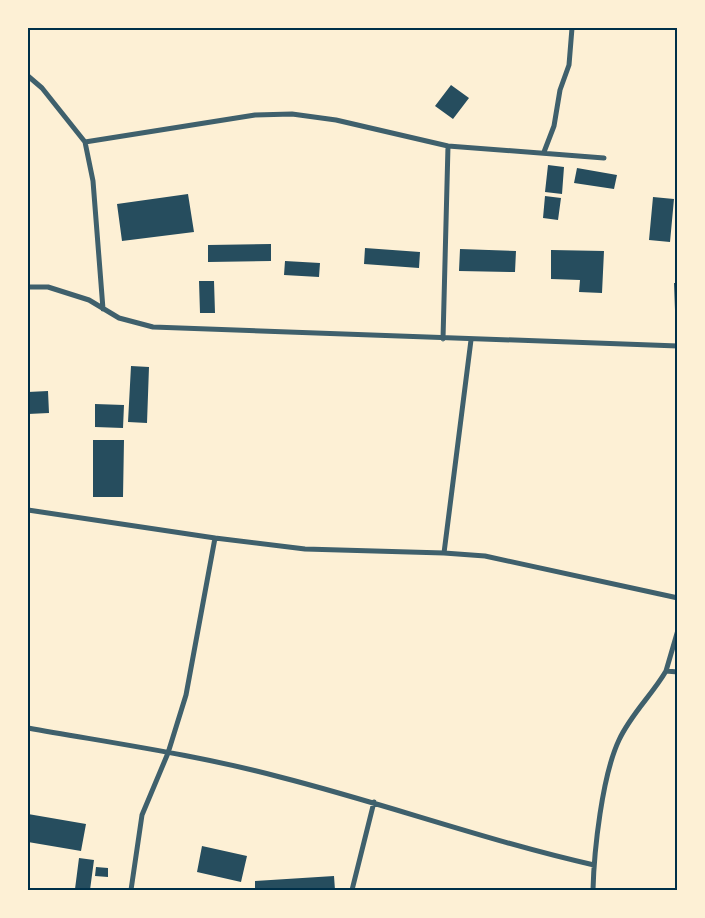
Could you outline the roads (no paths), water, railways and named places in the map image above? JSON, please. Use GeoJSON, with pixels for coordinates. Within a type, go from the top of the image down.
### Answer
{"type":"FeatureCollection","features":[{"type":"Feature","properties":{"kind":"street"},"geometry":{"type":"LineString","coordinates":[[544,152],[554,126],[560,90],[569,65],[572,28]]}},
{"type":"Feature","properties":{"kind":"street"},"geometry":{"type":"LineString","coordinates":[[28,76],[42,88],[85,142],[93,181],[103,309]]}},
{"type":"Feature","properties":{"kind":"street"},"geometry":{"type":"LineString","coordinates":[[85,142],[255,115],[292,114],[336,120],[448,146],[604,158]]}},
{"type":"Feature","properties":{"kind":"street"},"geometry":{"type":"LineString","coordinates":[[444,338],[448,146]]}},
{"type":"Feature","properties":{"kind":"street"},"geometry":{"type":"LineString","coordinates":[[28,287],[48,287],[89,300],[119,318],[153,327],[678,346]]}},
{"type":"Feature","properties":{"kind":"street"},"geometry":{"type":"LineString","coordinates":[[444,553],[471,340]]}},
{"type":"Feature","properties":{"kind":"street"},"geometry":{"type":"LineString","coordinates":[[28,510],[215,538],[305,548],[485,556],[678,598]]}},
{"type":"Feature","properties":{"kind":"street"},"geometry":{"type":"LineString","coordinates":[[131,890],[142,815],[168,753],[186,695],[215,538]]}},
{"type":"Feature","properties":{"kind":"street"},"geometry":{"type":"LineString","coordinates":[[593,890],[594,865],[608,775],[618,741],[638,708],[655,690],[666,671],[678,630]]}},
{"type":"Feature","properties":{"kind":"street"},"geometry":{"type":"LineString","coordinates":[[666,671],[678,672]]}},
{"type":"Feature","properties":{"kind":"street"},"geometry":{"type":"LineString","coordinates":[[28,728],[168,753],[278,776],[374,802],[512,845],[594,865]]}},
{"type":"Feature","properties":{"kind":"street"},"geometry":{"type":"LineString","coordinates":[[352,890],[374,802]]}}]}
